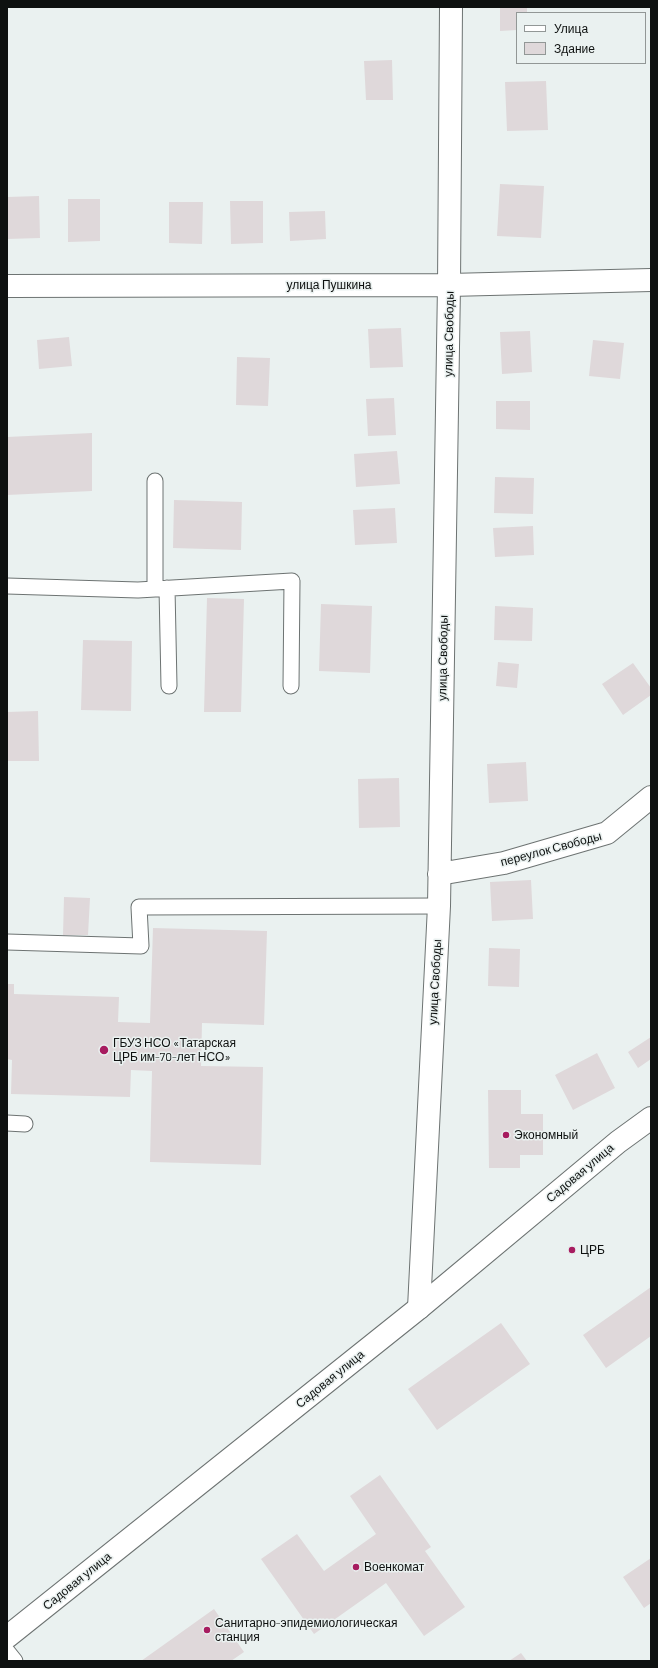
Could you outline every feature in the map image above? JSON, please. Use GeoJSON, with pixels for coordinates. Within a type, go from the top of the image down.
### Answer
{"type":"FeatureCollection","features":[{"type":"Feature","properties":{"kind":"street","name":"улица Свободы"},"geometry":{"type":"LineString","coordinates":[[419,1308],[439,906],[449,285],[451,7]]}},
{"type":"Feature","properties":{"kind":"street","name":"улица Пушкина"},"geometry":{"type":"LineString","coordinates":[[7,286],[449,285],[651,280]]}},
{"type":"Feature","properties":{"kind":"street","name":"переулок Свободы"},"geometry":{"type":"LineString","coordinates":[[439,874],[504,863],[607,833],[651,797]]}},
{"type":"Feature","properties":{"kind":"street","name":"Садовая улица"},"geometry":{"type":"LineString","coordinates":[[7,1637],[419,1308],[618,1142],[651,1118]]}},
{"type":"Feature","properties":{"kind":"lane"},"geometry":{"type":"LineString","coordinates":[[155,481],[161,588],[169,686]]}},
{"type":"Feature","properties":{"kind":"lane"},"geometry":{"type":"LineString","coordinates":[[7,586],[138,590],[292,581],[291,686]]}},
{"type":"Feature","properties":{"kind":"lane"},"geometry":{"type":"LineString","coordinates":[[7,942],[141,946],[139,907],[439,906]]}},
{"type":"Feature","properties":{"kind":"lane"},"geometry":{"type":"LineString","coordinates":[[7,1123],[25,1124]]}},
{"type":"Feature","properties":{"kind":"lane"},"geometry":{"type":"LineString","coordinates":[[7,1651],[15,1661]]}},
{"type":"Feature","properties":{"kind":"building"},"geometry":{"type":"Polygon","coordinates":[[[500,7],[527,7],[527,12],[516,12],[516,30],[500,31],[500,7]]]}},
{"type":"Feature","properties":{"kind":"building"},"geometry":{"type":"Polygon","coordinates":[[[392,60],[393,100],[366,100],[364,61],[392,60]]]}},
{"type":"Feature","properties":{"kind":"building"},"geometry":{"type":"Polygon","coordinates":[[[546,81],[548,130],[507,131],[505,82],[546,81]]]}},
{"type":"Feature","properties":{"kind":"building"},"geometry":{"type":"Polygon","coordinates":[[[500,184],[544,186],[541,238],[497,236],[500,184]]]}},
{"type":"Feature","properties":{"kind":"building"},"geometry":{"type":"Polygon","coordinates":[[[39,196],[40,238],[7,239],[7,197],[39,196]]]}},
{"type":"Feature","properties":{"kind":"building"},"geometry":{"type":"Polygon","coordinates":[[[68,199],[100,199],[100,241],[68,242],[68,199]]]}},
{"type":"Feature","properties":{"kind":"building"},"geometry":{"type":"Polygon","coordinates":[[[230,201],[263,201],[263,243],[231,244],[230,201]]]}},
{"type":"Feature","properties":{"kind":"building"},"geometry":{"type":"Polygon","coordinates":[[[169,202],[203,202],[202,244],[169,243],[169,202]]]}},
{"type":"Feature","properties":{"kind":"building"},"geometry":{"type":"Polygon","coordinates":[[[325,211],[326,239],[290,241],[289,212],[325,211]]]}},
{"type":"Feature","properties":{"kind":"building"},"geometry":{"type":"Polygon","coordinates":[[[401,328],[403,367],[370,368],[368,329],[401,328]]]}},
{"type":"Feature","properties":{"kind":"building"},"geometry":{"type":"Polygon","coordinates":[[[530,331],[532,372],[502,374],[500,332],[530,331]]]}},
{"type":"Feature","properties":{"kind":"building"},"geometry":{"type":"Polygon","coordinates":[[[69,337],[72,366],[39,369],[37,340],[69,337]]]}},
{"type":"Feature","properties":{"kind":"building"},"geometry":{"type":"Polygon","coordinates":[[[593,340],[624,343],[620,379],[589,376],[593,340]]]}},
{"type":"Feature","properties":{"kind":"building"},"geometry":{"type":"Polygon","coordinates":[[[237,357],[270,358],[268,406],[236,405],[237,357]]]}},
{"type":"Feature","properties":{"kind":"building"},"geometry":{"type":"Polygon","coordinates":[[[394,398],[396,435],[368,436],[366,399],[394,398]]]}},
{"type":"Feature","properties":{"kind":"building"},"geometry":{"type":"Polygon","coordinates":[[[496,401],[530,401],[530,430],[496,429],[496,401]]]}},
{"type":"Feature","properties":{"kind":"building"},"geometry":{"type":"Polygon","coordinates":[[[92,433],[92,491],[7,495],[7,437],[92,433]]]}},
{"type":"Feature","properties":{"kind":"building"},"geometry":{"type":"Polygon","coordinates":[[[397,451],[400,484],[356,487],[354,454],[397,451]]]}},
{"type":"Feature","properties":{"kind":"building"},"geometry":{"type":"Polygon","coordinates":[[[495,477],[534,478],[533,514],[494,513],[495,477]]]}},
{"type":"Feature","properties":{"kind":"building"},"geometry":{"type":"Polygon","coordinates":[[[174,500],[242,502],[241,550],[173,548],[174,500]]]}},
{"type":"Feature","properties":{"kind":"building"},"geometry":{"type":"Polygon","coordinates":[[[395,508],[397,543],[355,545],[353,510],[395,508]]]}},
{"type":"Feature","properties":{"kind":"building"},"geometry":{"type":"Polygon","coordinates":[[[533,526],[534,555],[495,557],[493,528],[533,526]]]}},
{"type":"Feature","properties":{"kind":"building"},"geometry":{"type":"Polygon","coordinates":[[[207,598],[244,599],[241,712],[204,712],[207,598]]]}},
{"type":"Feature","properties":{"kind":"building"},"geometry":{"type":"Polygon","coordinates":[[[321,604],[372,606],[370,673],[319,671],[321,604]]]}},
{"type":"Feature","properties":{"kind":"building"},"geometry":{"type":"Polygon","coordinates":[[[495,606],[533,608],[532,641],[494,640],[495,606]]]}},
{"type":"Feature","properties":{"kind":"building"},"geometry":{"type":"Polygon","coordinates":[[[83,640],[132,641],[131,711],[81,710],[83,640]]]}},
{"type":"Feature","properties":{"kind":"building"},"geometry":{"type":"Polygon","coordinates":[[[498,662],[519,664],[517,688],[496,686],[498,662]]]}},
{"type":"Feature","properties":{"kind":"building"},"geometry":{"type":"Polygon","coordinates":[[[633,663],[651,688],[651,695],[623,715],[602,684],[633,663]]]}},
{"type":"Feature","properties":{"kind":"building"},"geometry":{"type":"Polygon","coordinates":[[[38,711],[39,761],[7,761],[7,712],[38,711]]]}},
{"type":"Feature","properties":{"kind":"building"},"geometry":{"type":"Polygon","coordinates":[[[526,762],[528,801],[489,803],[487,764],[526,762]]]}},
{"type":"Feature","properties":{"kind":"building"},"geometry":{"type":"Polygon","coordinates":[[[399,778],[400,827],[359,828],[358,779],[399,778]]]}},
{"type":"Feature","properties":{"kind":"building"},"geometry":{"type":"Polygon","coordinates":[[[531,880],[533,919],[492,921],[490,882],[531,880]]]}},
{"type":"Feature","properties":{"kind":"building"},"geometry":{"type":"Polygon","coordinates":[[[64,897],[90,898],[88,935],[63,935],[64,897]]]}},
{"type":"Feature","properties":{"kind":"building","name":"ГБУЗ НСО «Татарская ЦРБ им-70-лет НСО»"},"geometry":{"type":"Polygon","coordinates":[[[153,928],[267,931],[264,1025],[202,1023],[201,1066],[263,1067],[261,1165],[150,1162],[152,1071],[131,1070],[130,1097],[11,1094],[12,1060],[7,1059],[7,984],[14,984],[14,994],[119,997],[118,1022],[150,1023],[153,928]]]}},
{"type":"Feature","properties":{"kind":"building"},"geometry":{"type":"Polygon","coordinates":[[[489,948],[520,949],[519,987],[488,986],[489,948]]]}},
{"type":"Feature","properties":{"kind":"building"},"geometry":{"type":"Polygon","coordinates":[[[651,1037],[651,1059],[638,1068],[628,1052],[651,1037]]]}},
{"type":"Feature","properties":{"kind":"building"},"geometry":{"type":"Polygon","coordinates":[[[597,1053],[615,1088],[573,1110],[555,1075],[597,1053]]]}},
{"type":"Feature","properties":{"kind":"building"},"geometry":{"type":"Polygon","coordinates":[[[488,1090],[521,1090],[521,1114],[543,1114],[543,1155],[520,1155],[520,1168],[489,1168],[488,1090]]]}},
{"type":"Feature","properties":{"kind":"building"},"geometry":{"type":"Polygon","coordinates":[[[651,1287],[651,1336],[606,1368],[583,1335],[651,1287]]]}},
{"type":"Feature","properties":{"kind":"building"},"geometry":{"type":"Polygon","coordinates":[[[501,1323],[530,1364],[437,1430],[408,1389],[501,1323]]]}},
{"type":"Feature","properties":{"kind":"building"},"geometry":{"type":"Polygon","coordinates":[[[380,1475],[431,1547],[425,1551],[465,1607],[424,1636],[386,1583],[314,1634],[261,1559],[297,1534],[324,1571],[376,1534],[350,1496],[380,1475]]]}},
{"type":"Feature","properties":{"kind":"building"},"geometry":{"type":"Polygon","coordinates":[[[651,1558],[651,1603],[644,1608],[623,1577],[651,1558]]]}},
{"type":"Feature","properties":{"kind":"building","name":"Санитарно-эпидемиологическая станция"},"geometry":{"type":"Polygon","coordinates":[[[214,1609],[244,1652],[231,1661],[141,1661],[214,1609]]]}},
{"type":"Feature","properties":{"kind":"building"},"geometry":{"type":"Polygon","coordinates":[[[521,1653],[527,1661],[509,1661],[521,1653]]]}},
{"type":"Feature","properties":{"kind":"place","name":"ГБУЗ НСО «Татарская ЦРБ им-70-лет НСО»"},"geometry":{"type":"Point","coordinates":[104,1050]}},
{"type":"Feature","properties":{"kind":"place","name":"Экономный"},"geometry":{"type":"Point","coordinates":[506,1135]}},
{"type":"Feature","properties":{"kind":"place","name":"ЦРБ"},"geometry":{"type":"Point","coordinates":[572,1250]}},
{"type":"Feature","properties":{"kind":"place","name":"Военкомат"},"geometry":{"type":"Point","coordinates":[356,1567]}},
{"type":"Feature","properties":{"kind":"place","name":"Санитарно-эпидемиологическая станция"},"geometry":{"type":"Point","coordinates":[207,1630]}}]}
